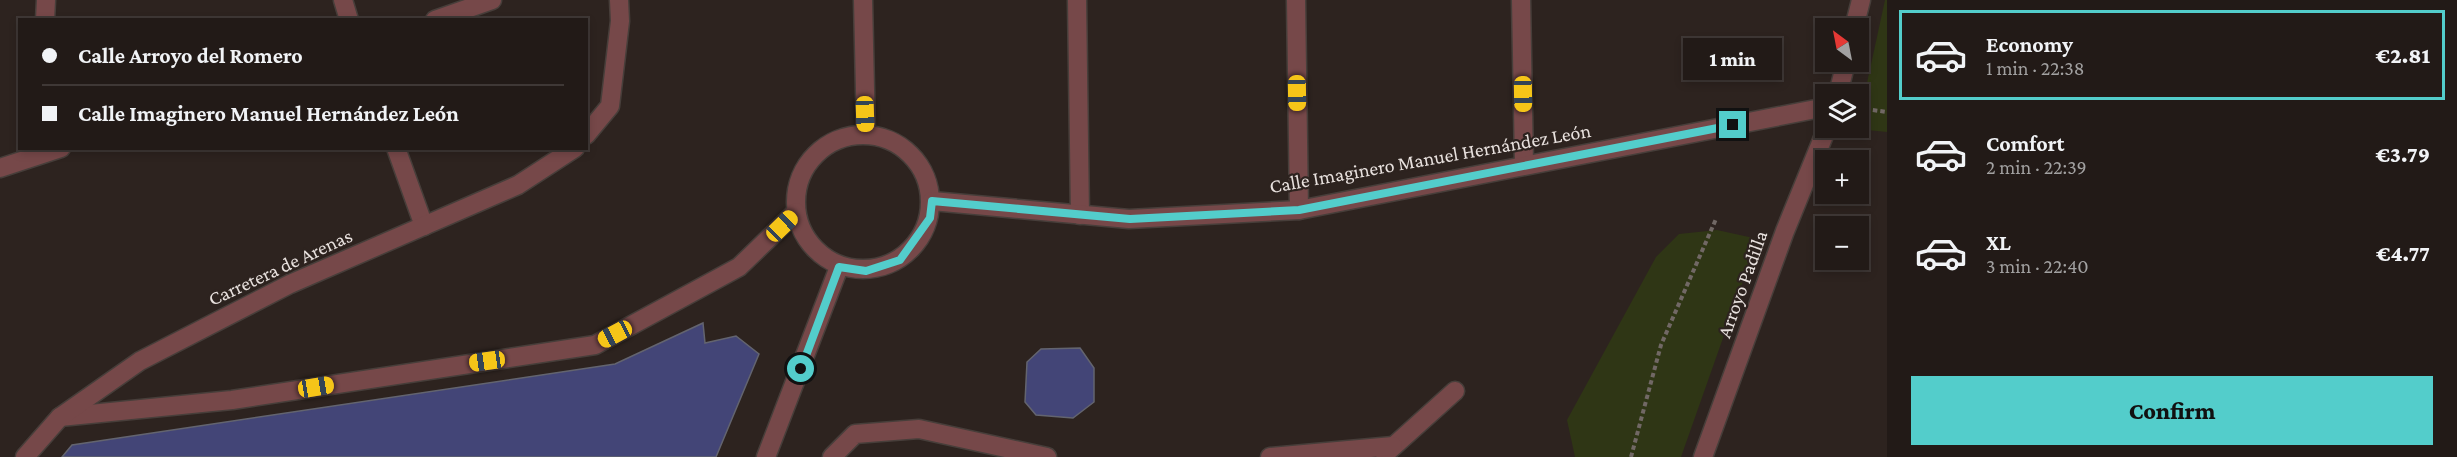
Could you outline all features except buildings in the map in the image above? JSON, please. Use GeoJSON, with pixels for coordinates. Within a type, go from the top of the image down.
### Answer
{"type":"FeatureCollection","features":[{"type":"Feature","properties":{"kind":"street"},"geometry":{"type":"LineString","coordinates":[[45,18],[46,0]]}},
{"type":"Feature","properties":{"kind":"street"},"geometry":{"type":"LineString","coordinates":[[343,0],[349,18]]}},
{"type":"Feature","properties":{"kind":"street"},"geometry":{"type":"LineString","coordinates":[[441,18],[492,0]]}},
{"type":"Feature","properties":{"kind":"street"},"geometry":{"type":"LineString","coordinates":[[588,133],[610,106],[620,21],[619,0]]}},
{"type":"Feature","properties":{"kind":"street"},"geometry":{"type":"LineString","coordinates":[[863,0],[866,134]]}},
{"type":"Feature","properties":{"kind":"street"},"geometry":{"type":"LineString","coordinates":[[1077,0],[1080,215]]}},
{"type":"Feature","properties":{"kind":"street"},"geometry":{"type":"LineString","coordinates":[[1296,0],[1299,210]]}},
{"type":"Feature","properties":{"kind":"street"},"geometry":{"type":"LineString","coordinates":[[1521,0],[1524,164]]}},
{"type":"Feature","properties":{"kind":"street"},"geometry":{"type":"LineString","coordinates":[[1856,18],[1861,0]]}},
{"type":"Feature","properties":{"kind":"street","name":"Calle Imaginero Manuel Hernández León"},"geometry":{"type":"LineString","coordinates":[[932,201],[1130,219],[1299,210],[1524,164],[1815,109]]}},
{"type":"Feature","properties":{"kind":"street"},"geometry":{"type":"LineString","coordinates":[[866,134],[879,136],[917,160],[922,166],[932,201],[930,218],[900,260],[866,271],[839,267],[806,239],[796,212],[797,187],[806,166],[828,145],[866,134]]}},
{"type":"Feature","properties":{"kind":"street","name":"Arroyo Padilla"},"geometry":{"type":"LineString","coordinates":[[1702,457],[1785,231],[1823,138]]}},
{"type":"Feature","properties":{"kind":"street"},"geometry":{"type":"LineString","coordinates":[[397,150],[424,226]]}},
{"type":"Feature","properties":{"kind":"street","name":"Carretera de Arenas"},"geometry":{"type":"LineString","coordinates":[[25,457],[60,417],[157,352],[290,284],[518,185],[572,150]]}},
{"type":"Feature","properties":{"kind":"street"},"geometry":{"type":"LineString","coordinates":[[0,168],[43,152]]}},
{"type":"Feature","properties":{"kind":"street"},"geometry":{"type":"LineString","coordinates":[[60,417],[232,400],[595,345],[739,267],[796,212]]}},
{"type":"Feature","properties":{"kind":"street"},"geometry":{"type":"LineString","coordinates":[[766,457],[839,267]]}},
{"type":"Feature","properties":{"kind":"street"},"geometry":{"type":"LineString","coordinates":[[1270,457],[1387,452],[1455,391]]}},
{"type":"Feature","properties":{"kind":"street"},"geometry":{"type":"LineString","coordinates":[[832,457],[855,434],[919,429],[1047,457]]}},
{"type":"Feature","properties":{"kind":"path"},"geometry":{"type":"LineString","coordinates":[[1869,110],[1887,112]]}},
{"type":"Feature","properties":{"kind":"path"},"geometry":{"type":"LineString","coordinates":[[1631,457],[1661,345],[1716,219]]}},
{"type":"Feature","properties":{"kind":"green space"},"geometry":{"type":"Polygon","coordinates":[[[1885,0],[1887,0],[1887,132],[1869,130],[1869,84],[1867,84],[1885,0]]]}},
{"type":"Feature","properties":{"kind":"green space"},"geometry":{"type":"Polygon","coordinates":[[[1717,230],[1758,239],[1681,457],[1575,457],[1567,420],[1656,257],[1679,234],[1717,230]]]}},
{"type":"Feature","properties":{"kind":"route"},"geometry":{"type":"LineString","coordinates":[[801,369],[839,267],[866,271],[900,260],[930,218],[932,201],[1130,219],[1299,210],[1524,164],[1733,125]]}}]}
